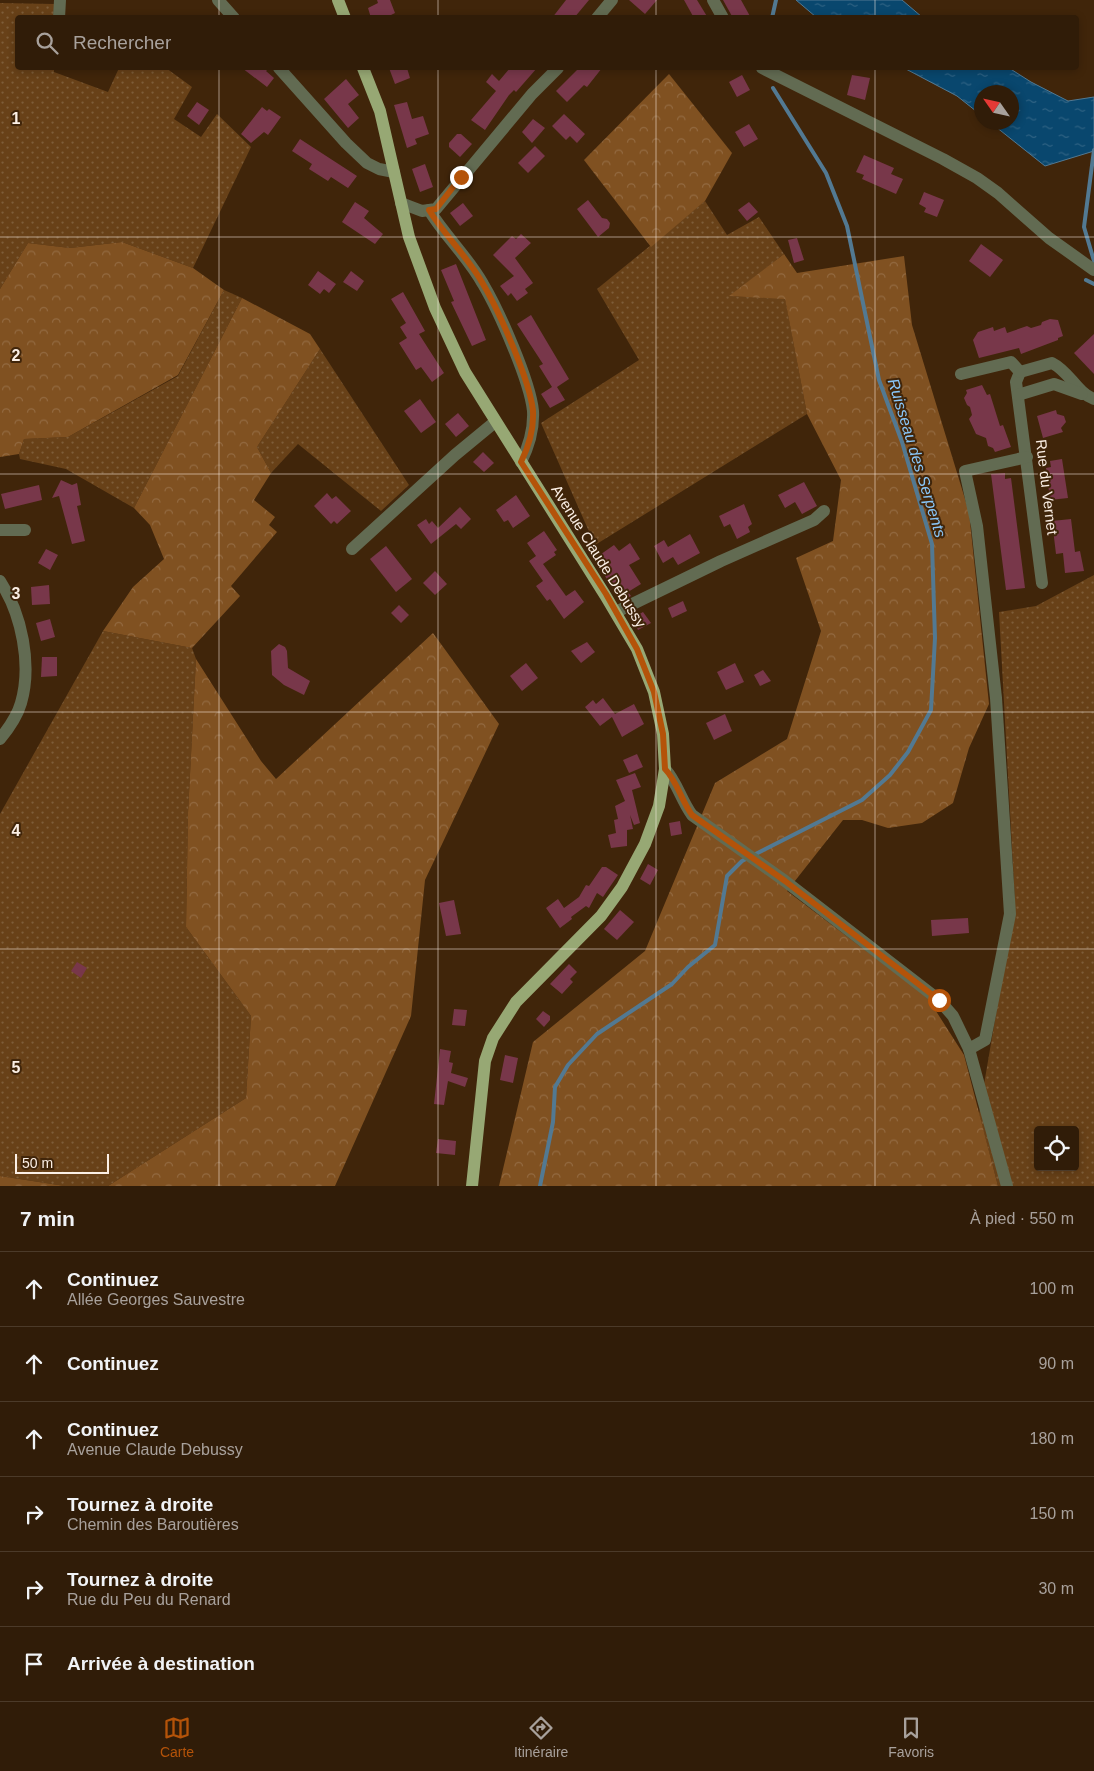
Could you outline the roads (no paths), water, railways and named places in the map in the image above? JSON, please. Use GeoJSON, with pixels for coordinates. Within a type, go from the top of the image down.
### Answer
{"type":"FeatureCollection","features":[{"type":"Feature","properties":{"kind":"main road"},"geometry":{"type":"LineString","coordinates":[[338,0],[343,15]]}},
{"type":"Feature","properties":{"kind":"main road","name":"Avenue Claude Debussy"},"geometry":{"type":"LineString","coordinates":[[365,70],[380,111],[409,237],[435,308],[465,372],[616,612],[637,649],[654,692],[663,734],[665,769],[656,814],[645,844],[622,887],[601,916],[516,1002],[493,1038],[485,1061],[472,1186]]}},
{"type":"Feature","properties":{"kind":"street"},"geometry":{"type":"LineString","coordinates":[[59,15],[60,0]]}},
{"type":"Feature","properties":{"kind":"street"},"geometry":{"type":"LineString","coordinates":[[218,0],[231,15]]}},
{"type":"Feature","properties":{"kind":"street"},"geometry":{"type":"LineString","coordinates":[[600,15],[612,0]]}},
{"type":"Feature","properties":{"kind":"street"},"geometry":{"type":"LineString","coordinates":[[713,0],[721,15]]}},
{"type":"Feature","properties":{"kind":"street"},"geometry":{"type":"LineString","coordinates":[[281,70],[346,143],[367,163],[379,169],[394,172]]}},
{"type":"Feature","properties":{"kind":"street"},"geometry":{"type":"LineString","coordinates":[[401,203],[422,211],[436,209],[532,94],[556,70]]}},
{"type":"Feature","properties":{"kind":"street"},"geometry":{"type":"LineString","coordinates":[[766,70],[977,178],[998,193],[1049,238],[1094,270]]}},
{"type":"Feature","properties":{"kind":"street"},"geometry":{"type":"LineString","coordinates":[[429,210],[483,283],[497,310],[527,388],[533,412],[530,445],[521,462]]}},
{"type":"Feature","properties":{"kind":"street"},"geometry":{"type":"LineString","coordinates":[[962,374],[1011,362],[1020,372],[1052,363],[1089,397]]}},
{"type":"Feature","properties":{"kind":"street","name":"Rue du Vernet"},"geometry":{"type":"LineString","coordinates":[[1020,372],[1016,382],[1042,582]]}},
{"type":"Feature","properties":{"kind":"street"},"geometry":{"type":"LineString","coordinates":[[1018,395],[1054,384],[1089,397]]}},
{"type":"Feature","properties":{"kind":"street"},"geometry":{"type":"LineString","coordinates":[[352,549],[455,455],[495,422]]}},
{"type":"Feature","properties":{"kind":"street"},"geometry":{"type":"LineString","coordinates":[[969,1049],[984,1040],[1010,914],[996,698],[977,526],[965,472],[1027,457]]}},
{"type":"Feature","properties":{"kind":"street"},"geometry":{"type":"LineString","coordinates":[[616,612],[721,561],[814,520],[824,511]]}},
{"type":"Feature","properties":{"kind":"street"},"geometry":{"type":"LineString","coordinates":[[0,530],[25,530]]}},
{"type":"Feature","properties":{"kind":"street"},"geometry":{"type":"LineString","coordinates":[[0,581],[8,593],[18,620],[25,658],[25,679],[13,722],[0,739]]}},
{"type":"Feature","properties":{"kind":"street"},"geometry":{"type":"LineString","coordinates":[[665,769],[672,776],[684,805],[692,815],[785,881],[931,992],[953,1016],[969,1049],[1007,1186]]}},
{"type":"Feature","properties":{"kind":"water"},"geometry":{"type":"Polygon","coordinates":[[[796,0],[902,0],[920,15],[814,15],[796,0]]]}},
{"type":"Feature","properties":{"kind":"water"},"geometry":{"type":"Polygon","coordinates":[[[908,70],[1012,70],[1068,101],[1094,97],[1094,151],[1045,166],[1000,130],[1019,130],[1019,85],[974,85],[974,109],[957,96],[908,70]]]}},
{"type":"Feature","properties":{"kind":"waterway","name":"Ruisseau des Serpents"},"geometry":{"type":"LineString","coordinates":[[773,15],[776,0]]}},
{"type":"Feature","properties":{"kind":"waterway","name":"Ruisseau des Serpents"},"geometry":{"type":"LineString","coordinates":[[540,1186],[553,1122],[555,1087],[568,1065],[597,1034],[672,984],[688,967],[715,945],[727,876],[742,861],[862,800],[890,775],[908,752],[931,710],[935,638],[932,544],[902,442],[879,380],[847,226],[826,173],[773,88]]}},
{"type":"Feature","properties":{"kind":"waterway"},"geometry":{"type":"LineString","coordinates":[[1094,150],[1084,227],[1094,261]]}},
{"type":"Feature","properties":{"kind":"waterway"},"geometry":{"type":"LineString","coordinates":[[1086,280],[1094,284]]}}]}
